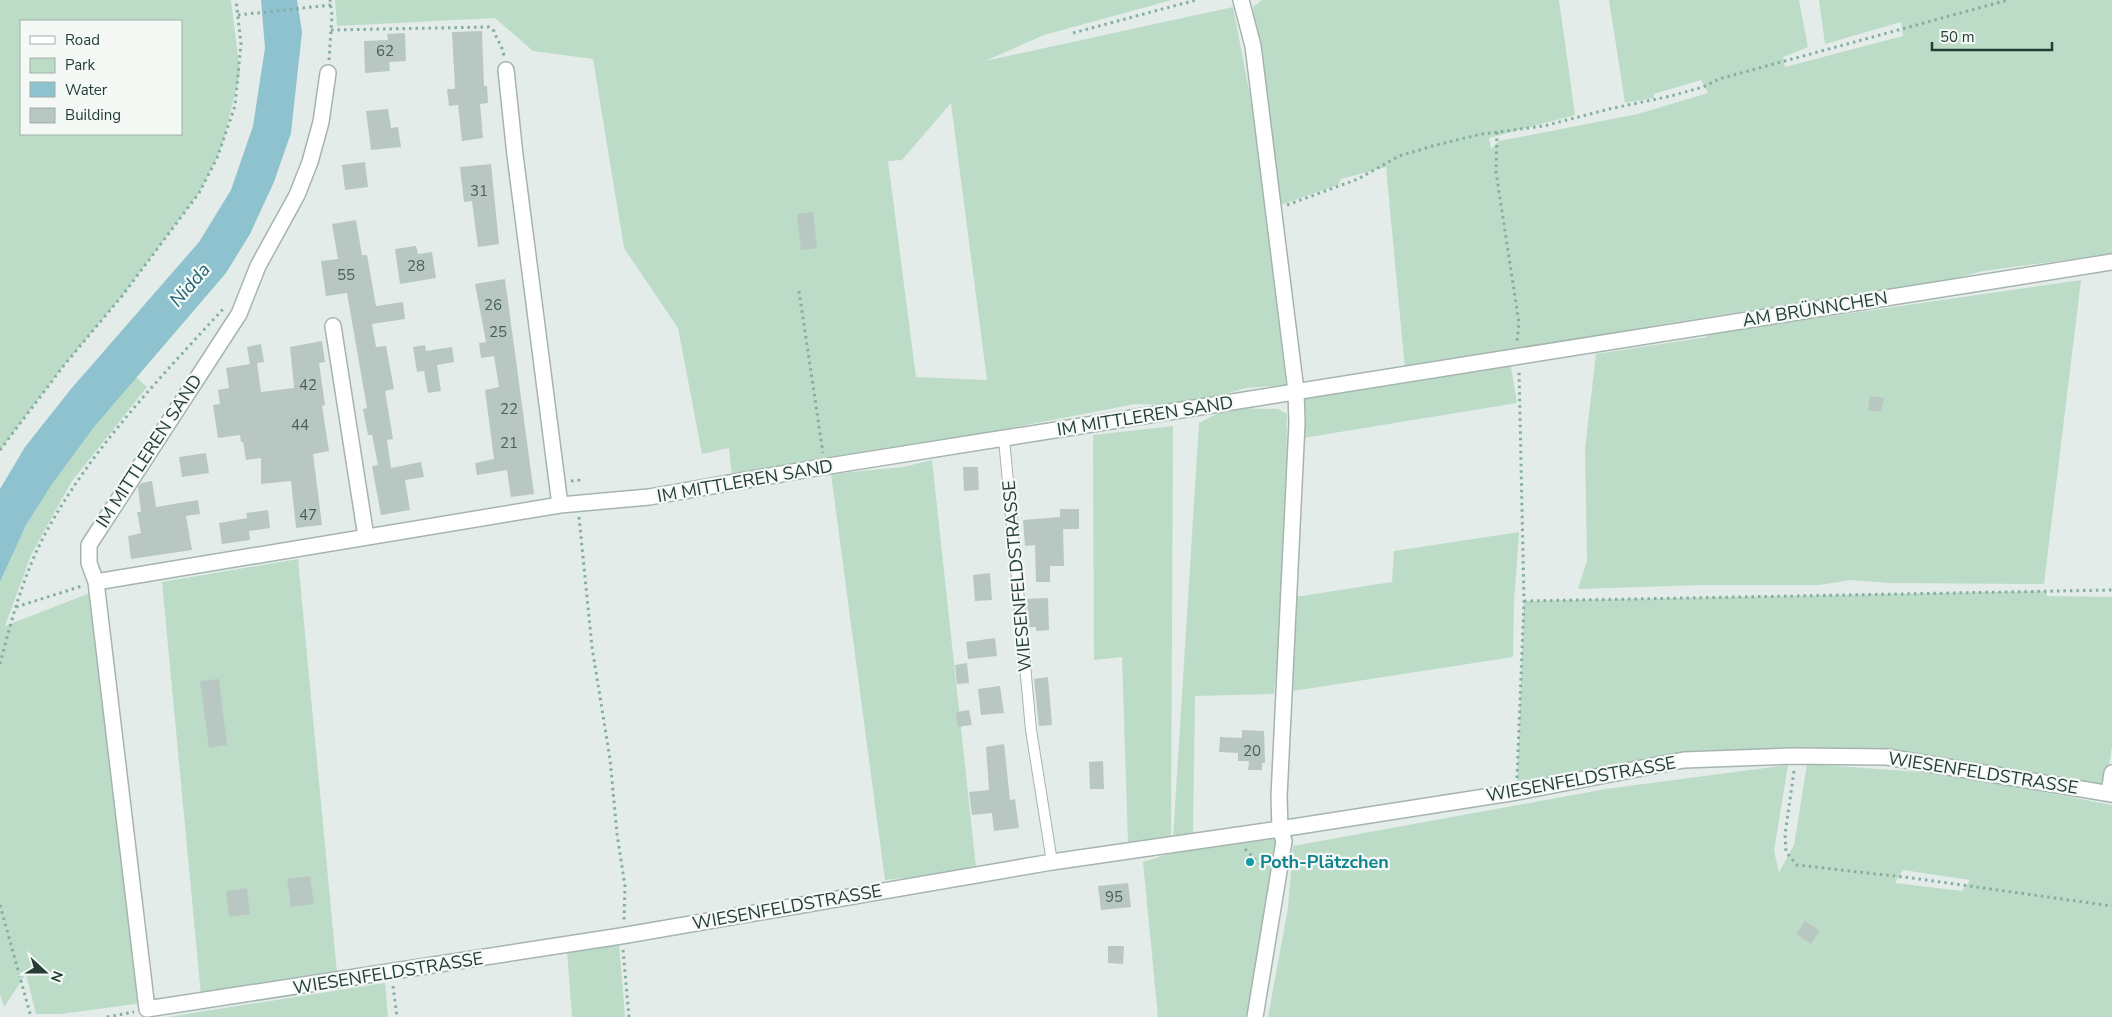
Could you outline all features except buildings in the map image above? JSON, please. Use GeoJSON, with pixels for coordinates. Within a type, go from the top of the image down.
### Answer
{"type":"FeatureCollection","features":[{"type":"Feature","properties":{"kind":"street"},"geometry":{"type":"LineString","coordinates":[[1241,0],[1253,46],[1296,392],[1297,423],[1279,797],[1280,829],[1284,841],[1280,875],[1255,1017]]}},
{"type":"Feature","properties":{"kind":"street"},"geometry":{"type":"LineString","coordinates":[[506,70],[515,155],[560,505]]}},
{"type":"Feature","properties":{"kind":"street","name":"IM MITTLEREN SAND"},"geometry":{"type":"LineString","coordinates":[[328,73],[321,122],[310,162],[297,195],[258,266],[240,314],[94,535],[88,554],[96,582],[560,505],[577,505],[649,497],[825,466],[1296,392]]}},
{"type":"Feature","properties":{"kind":"street","name":"AM BRÜNNCHEN"},"geometry":{"type":"LineString","coordinates":[[1296,392],[2112,262]]}},
{"type":"Feature","properties":{"kind":"street"},"geometry":{"type":"LineString","coordinates":[[333,326],[366,537]]}},
{"type":"Feature","properties":{"kind":"street"},"geometry":{"type":"LineString","coordinates":[[96,582],[147,1009]]}},
{"type":"Feature","properties":{"kind":"street","name":"WIESENFELDSTRASSE"},"geometry":{"type":"LineString","coordinates":[[147,1009],[391,973],[621,936],[1052,862],[1516,792],[1684,760],[1798,756],[1886,757],[2110,794]]}},
{"type":"Feature","properties":{"kind":"street"},"geometry":{"type":"LineString","coordinates":[[2110,794],[2112,773]]}},
{"type":"Feature","properties":{"kind":"lane","name":"WIESENFELDSTRASSE"},"geometry":{"type":"LineString","coordinates":[[1004,439],[1031,730],[1052,862]]}},
{"type":"Feature","properties":{"kind":"path"},"geometry":{"type":"LineString","coordinates":[[0,450],[64,364],[122,296],[199,193],[219,152],[235,106],[241,44],[236,0]]}},
{"type":"Feature","properties":{"kind":"path"},"geometry":{"type":"LineString","coordinates":[[328,73],[331,30],[330,0]]}},
{"type":"Feature","properties":{"kind":"path"},"geometry":{"type":"LineString","coordinates":[[1073,33],[1196,0]]}},
{"type":"Feature","properties":{"kind":"path"},"geometry":{"type":"LineString","coordinates":[[1274,210],[1358,179],[1399,156],[1436,145],[1497,132],[1544,126],[1609,109],[1671,96],[1703,87],[1718,79],[2008,0]]}},
{"type":"Feature","properties":{"kind":"path"},"geometry":{"type":"LineString","coordinates":[[237,15],[331,5]]}},
{"type":"Feature","properties":{"kind":"path"},"geometry":{"type":"LineString","coordinates":[[331,30],[489,27],[494,31],[497,42],[503,48],[506,70]]}},
{"type":"Feature","properties":{"kind":"path"},"geometry":{"type":"LineString","coordinates":[[1497,132],[1496,172],[1519,323],[1517,343],[1519,356],[1524,601],[1516,792]]}},
{"type":"Feature","properties":{"kind":"path"},"geometry":{"type":"LineString","coordinates":[[798,291],[825,466]]}},
{"type":"Feature","properties":{"kind":"path"},"geometry":{"type":"LineString","coordinates":[[0,664],[15,607],[43,539],[76,481],[154,384],[230,300]]}},
{"type":"Feature","properties":{"kind":"path"},"geometry":{"type":"LineString","coordinates":[[577,505],[592,647],[610,759],[616,834],[625,886],[624,928],[621,936],[629,1017]]}},
{"type":"Feature","properties":{"kind":"path"},"geometry":{"type":"LineString","coordinates":[[15,607],[96,582]]}},
{"type":"Feature","properties":{"kind":"path"},"geometry":{"type":"LineString","coordinates":[[1524,601],[2112,590]]}},
{"type":"Feature","properties":{"kind":"path"},"geometry":{"type":"LineString","coordinates":[[1798,756],[1792,780],[1785,835],[1786,852],[1797,865],[1912,878],[2112,906]]}},
{"type":"Feature","properties":{"kind":"path"},"geometry":{"type":"LineString","coordinates":[[1238,834],[1242,845],[1252,858],[1263,868],[1280,875]]}},
{"type":"Feature","properties":{"kind":"path"},"geometry":{"type":"LineString","coordinates":[[0,906],[32,1017]]}},
{"type":"Feature","properties":{"kind":"path"},"geometry":{"type":"LineString","coordinates":[[391,973],[397,1017]]}},
{"type":"Feature","properties":{"kind":"path"},"geometry":{"type":"LineString","coordinates":[[107,1017],[147,1009]]}},
{"type":"Feature","properties":{"kind":"green space"},"geometry":{"type":"Polygon","coordinates":[[[0,0],[231,0],[240,73],[224,139],[217,158],[199,193],[122,296],[65,364],[0,450],[0,0]]]}},
{"type":"Feature","properties":{"kind":"green space"},"geometry":{"type":"Polygon","coordinates":[[[335,0],[1172,0],[1044,35],[985,61],[1233,7],[1261,153],[1286,385],[1246,388],[1185,405],[1135,404],[924,445],[732,476],[729,448],[702,454],[678,328],[624,248],[593,59],[533,51],[495,18],[337,26],[335,0]],[[951,103],[902,160],[888,161],[916,377],[987,380],[951,103]]]}},
{"type":"Feature","properties":{"kind":"green space"},"geometry":{"type":"Polygon","coordinates":[[[1262,0],[1559,0],[1575,115],[1489,138],[1491,149],[1499,141],[1638,114],[1708,93],[1701,80],[1654,94],[1654,98],[1625,103],[1609,0],[1799,0],[1808,47],[1783,57],[1785,67],[1903,36],[1901,22],[1825,44],[1819,0],[2112,0],[2112,254],[1983,271],[1946,281],[1668,323],[1405,369],[1386,167],[1341,179],[1338,185],[1280,205],[1253,7],[1262,0]]]}},
{"type":"Feature","properties":{"kind":"green space"},"geometry":{"type":"Polygon","coordinates":[[[2081,280],[2044,584],[1888,583],[1851,580],[1819,585],[1703,585],[1578,589],[1587,560],[1585,449],[1596,354],[1707,337],[1708,334],[2081,280]]]}},
{"type":"Feature","properties":{"kind":"green space"},"geometry":{"type":"Polygon","coordinates":[[[1510,361],[1517,403],[1303,438],[1303,396],[1510,361]]]}},
{"type":"Feature","properties":{"kind":"green space"},"geometry":{"type":"Polygon","coordinates":[[[136,377],[147,387],[72,481],[31,555],[5,626],[90,593],[142,1003],[61,1014],[36,1014],[26,974],[4,1007],[0,994],[0,582],[22,533],[50,486],[77,448],[136,377]]]}},
{"type":"Feature","properties":{"kind":"green space"},"geometry":{"type":"Polygon","coordinates":[[[1228,408],[1278,409],[1287,414],[1285,576],[1274,694],[1195,696],[1193,834],[1174,839],[1128,843],[1122,657],[1094,660],[1093,435],[1173,426],[1171,837],[1173,839],[1199,423],[1228,408]]]}},
{"type":"Feature","properties":{"kind":"green space"},"geometry":{"type":"Polygon","coordinates":[[[932,460],[976,867],[944,874],[885,880],[831,474],[903,467],[932,460]]]}},
{"type":"Feature","properties":{"kind":"green space"},"geometry":{"type":"Polygon","coordinates":[[[1519,532],[1514,602],[1513,657],[1293,691],[1295,597],[1392,582],[1394,551],[1519,532]]]}},
{"type":"Feature","properties":{"kind":"green space"},"geometry":{"type":"Polygon","coordinates":[[[298,559],[337,973],[201,995],[162,582],[298,559]]]}},
{"type":"Feature","properties":{"kind":"green space"},"geometry":{"type":"Polygon","coordinates":[[[2047,591],[2047,596],[2112,597],[2112,746],[2106,786],[2020,771],[2018,779],[1887,757],[1684,760],[1517,792],[1524,601],[2047,591]]]}},
{"type":"Feature","properties":{"kind":"green space"},"geometry":{"type":"Polygon","coordinates":[[[1807,764],[1950,774],[2112,805],[2112,1017],[1268,1017],[1288,908],[1293,846],[1606,789],[1788,765],[1774,851],[1779,872],[1794,845],[1807,764]],[[1903,870],[1895,883],[1962,891],[1970,880],[1903,870]]]}},
{"type":"Feature","properties":{"kind":"green space"},"geometry":{"type":"Polygon","coordinates":[[[1274,833],[1280,840],[1252,1017],[1158,1017],[1143,862],[1203,843],[1274,833]]]}},
{"type":"Feature","properties":{"kind":"green space"},"geometry":{"type":"Polygon","coordinates":[[[619,942],[625,1017],[572,1017],[567,951],[619,942]]]}},
{"type":"Feature","properties":{"kind":"green space"},"geometry":{"type":"Polygon","coordinates":[[[385,983],[388,1017],[167,1017],[385,983]]]}},
{"type":"Feature","properties":{"kind":"water","name":"Nidda"},"geometry":{"type":"Polygon","coordinates":[[[261,0],[297,0],[302,32],[291,133],[274,182],[250,234],[226,273],[94,427],[52,484],[26,525],[0,582],[0,489],[25,447],[71,389],[199,242],[231,190],[253,126],[265,48],[261,0]]]}},
{"type":"Feature","properties":{"kind":"place","name":"Poth-Plätzchen"},"geometry":{"type":"Point","coordinates":[1250,862]}}]}
